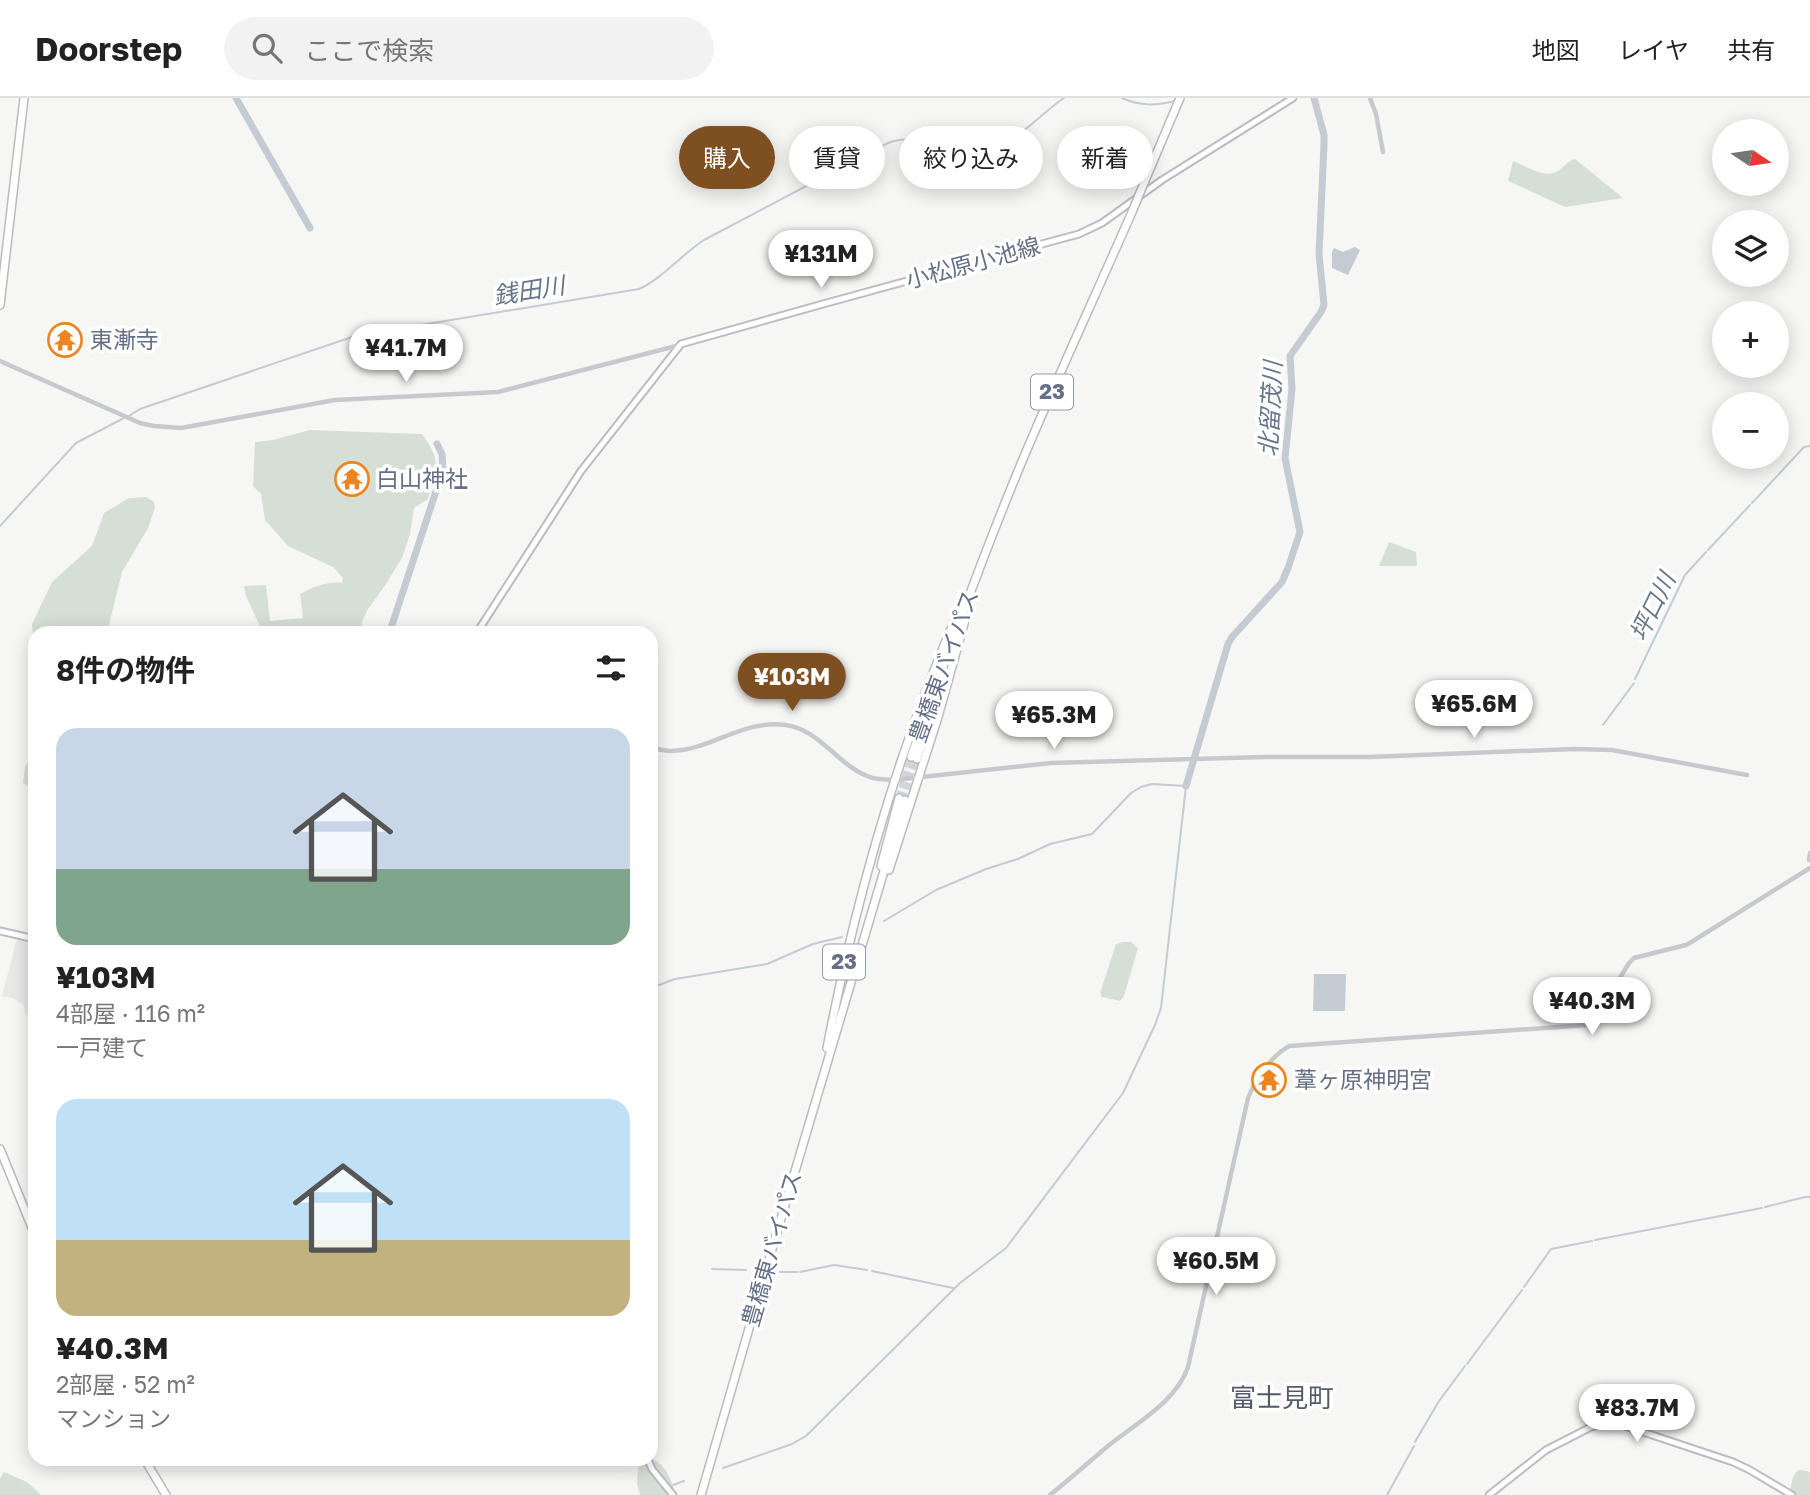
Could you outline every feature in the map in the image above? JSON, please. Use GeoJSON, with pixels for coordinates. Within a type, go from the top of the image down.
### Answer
{"type":"FeatureCollection","features":[{"type":"Feature","properties":{"kind":"highway"},"geometry":{"type":"LineString","coordinates":[[0,305],[24,98]]}},
{"type":"Feature","properties":{"kind":"highway","name":"豊橋東バイパス"},"geometry":{"type":"LineString","coordinates":[[978,575],[944,662],[914,758],[967,609],[990,540],[1180,98]]}},
{"type":"Feature","properties":{"kind":"highway","name":"23"},"geometry":{"type":"LineString","coordinates":[[819,1092],[844,965],[894,780],[923,696],[990,540]]}},
{"type":"Feature","properties":{"kind":"highway","name":"23"},"geometry":{"type":"LineString","coordinates":[[864,939],[869,931],[920,777],[967,609]]}},
{"type":"Feature","properties":{"kind":"highway","name":"豊橋東バイパス"},"geometry":{"type":"LineString","coordinates":[[701,1495],[902,799],[864,939],[845,1002]]}},
{"type":"Feature","properties":{"kind":"highway"},"geometry":{"type":"LineString","coordinates":[[0,1149],[28,1218]]}},
{"type":"Feature","properties":{"kind":"highway"},"geometry":{"type":"LineString","coordinates":[[149,1466],[166,1495]]}},
{"type":"Feature","properties":{"kind":"main road","name":"小松原小池線"},"geometry":{"type":"LineString","coordinates":[[681,344],[1091,229],[1162,180],[1293,98]]}},
{"type":"Feature","properties":{"kind":"main road"},"geometry":{"type":"LineString","coordinates":[[481,626],[581,471],[681,344]]}},
{"type":"Feature","properties":{"kind":"main road"},"geometry":{"type":"LineString","coordinates":[[0,931],[28,937]]}},
{"type":"Feature","properties":{"kind":"main road"},"geometry":{"type":"LineString","coordinates":[[1489,1495],[1546,1450],[1591,1427],[1603,1424],[1622,1425],[1732,1462],[1792,1495]]}},
{"type":"Feature","properties":{"kind":"main road"},"geometry":{"type":"LineString","coordinates":[[651,1466],[673,1495]]}},
{"type":"Feature","properties":{"kind":"street"},"geometry":{"type":"LineString","coordinates":[[1370,98],[1383,152]]}},
{"type":"Feature","properties":{"kind":"street"},"geometry":{"type":"LineString","coordinates":[[0,361],[125,416],[153,426],[181,428],[335,400],[498,392],[681,344]]}},
{"type":"Feature","properties":{"kind":"street"},"geometry":{"type":"LineString","coordinates":[[658,749],[673,751],[692,747],[764,724],[788,725],[809,732],[848,765],[863,774],[871,778],[894,780],[1051,763],[1369,757],[1574,749],[1612,750],[1747,775]]}},
{"type":"Feature","properties":{"kind":"street"},"geometry":{"type":"LineString","coordinates":[[1809,860],[1810,853]]}},
{"type":"Feature","properties":{"kind":"street"},"geometry":{"type":"LineString","coordinates":[[1051,1495],[1157,1407],[1176,1390],[1184,1377],[1248,1098],[1255,1081],[1278,1052],[1298,1045],[1588,1025],[1634,958],[1686,945],[1810,868]]}},
{"type":"Feature","properties":{"kind":"shaded area"},"geometry":{"type":"Polygon","coordinates":[[[1575,159],[1623,198],[1565,207],[1508,181],[1513,161],[1546,174],[1559,170],[1575,159]]]}},
{"type":"Feature","properties":{"kind":"shaded area"},"geometry":{"type":"Polygon","coordinates":[[[1355,247],[1360,250],[1348,275],[1332,268],[1334,248],[1343,252],[1355,247]]]}},
{"type":"Feature","properties":{"kind":"shaded area"},"geometry":{"type":"Polygon","coordinates":[[[310,430],[422,434],[433,451],[436,465],[428,499],[414,508],[410,534],[402,558],[368,609],[362,626],[260,626],[244,586],[266,585],[270,621],[303,618],[300,594],[326,584],[342,583],[343,578],[333,567],[288,546],[265,520],[261,494],[253,486],[255,442],[310,430]]]}},
{"type":"Feature","properties":{"kind":"shaded area"},"geometry":{"type":"Polygon","coordinates":[[[146,497],[154,502],[155,508],[148,528],[122,572],[109,626],[32,626],[52,582],[92,546],[104,513],[129,498],[146,497]]]}},
{"type":"Feature","properties":{"kind":"shaded area"},"geometry":{"type":"Polygon","coordinates":[[[1389,542],[1416,552],[1417,566],[1379,566],[1389,542]]]}},
{"type":"Feature","properties":{"kind":"shaded area"},"geometry":{"type":"Polygon","coordinates":[[[28,762],[28,786],[23,783],[28,762]]]}},
{"type":"Feature","properties":{"kind":"shaded area"},"geometry":{"type":"Polygon","coordinates":[[[19,939],[28,941],[28,1014],[25,1014],[24,1005],[13,998],[2,996],[19,939]]]}},
{"type":"Feature","properties":{"kind":"shaded area"},"geometry":{"type":"Polygon","coordinates":[[[1131,942],[1138,948],[1124,996],[1120,1001],[1102,997],[1100,993],[1116,944],[1131,942]]]}},
{"type":"Feature","properties":{"kind":"shaded area"},"geometry":{"type":"Polygon","coordinates":[[[1314,974],[1346,974],[1345,1011],[1313,1011],[1314,974]]]}},
{"type":"Feature","properties":{"kind":"shaded area"},"geometry":{"type":"Polygon","coordinates":[[[658,1463],[665,1469],[676,1495],[640,1495],[637,1484],[638,1467],[658,1466],[658,1463]]]}},
{"type":"Feature","properties":{"kind":"shaded area"},"geometry":{"type":"Polygon","coordinates":[[[1798,1470],[1810,1473],[1810,1495],[1789,1495],[1793,1477],[1798,1470]]]}},
{"type":"Feature","properties":{"kind":"shaded area"},"geometry":{"type":"Polygon","coordinates":[[[4,1472],[27,1482],[41,1495],[0,1495],[0,1479],[4,1472]]]}},
{"type":"Feature","properties":{"kind":"waterway"},"geometry":{"type":"LineString","coordinates":[[236,98],[310,228]]}},
{"type":"Feature","properties":{"kind":"waterway","name":"銭田川"},"geometry":{"type":"LineString","coordinates":[[129,416],[140,409],[355,336],[639,289],[656,279],[704,240],[888,143],[906,139],[961,151],[990,149],[1011,140],[1064,98]]}},
{"type":"Feature","properties":{"kind":"waterway","name":"銭田川"},"geometry":{"type":"LineString","coordinates":[[1122,98],[1148,104],[1175,101]]}},
{"type":"Feature","properties":{"kind":"waterway","name":"北留茂川"},"geometry":{"type":"LineString","coordinates":[[1186,786],[1228,644],[1282,582],[1300,532],[1285,458],[1292,389],[1290,356],[1324,305],[1319,254],[1324,135],[1314,98]]}},
{"type":"Feature","properties":{"kind":"waterway","name":"銭田川"},"geometry":{"type":"LineString","coordinates":[[0,526],[76,443],[124,418]]}},
{"type":"Feature","properties":{"kind":"waterway"},"geometry":{"type":"LineString","coordinates":[[392,626],[443,470],[442,454],[437,444]]}},
{"type":"Feature","properties":{"kind":"waterway","name":"坪口川"},"geometry":{"type":"LineString","coordinates":[[1752,503],[1804,447],[1810,446]]}},
{"type":"Feature","properties":{"kind":"waterway","name":"坪口川"},"geometry":{"type":"LineString","coordinates":[[1708,550],[1750,505]]}},
{"type":"Feature","properties":{"kind":"waterway","name":"坪口川"},"geometry":{"type":"LineString","coordinates":[[1635,679],[1685,575],[1706,552]]}},
{"type":"Feature","properties":{"kind":"waterway","name":"坪口川"},"geometry":{"type":"LineString","coordinates":[[1603,725],[1634,683]]}},
{"type":"Feature","properties":{"kind":"waterway"},"geometry":{"type":"LineString","coordinates":[[723,1468],[792,1444],[806,1436],[960,1283],[1006,1248],[1123,1093],[1161,1008],[1186,786],[1152,784],[1141,787],[1131,793],[1092,834],[1050,844],[1018,859],[986,869],[936,890],[884,921]]}},
{"type":"Feature","properties":{"kind":"waterway"},"geometry":{"type":"LineString","coordinates":[[658,985],[675,979],[767,964],[813,944],[842,937]]}},
{"type":"Feature","properties":{"kind":"waterway"},"geometry":{"type":"LineString","coordinates":[[1765,1207],[1810,1197]]}},
{"type":"Feature","properties":{"kind":"waterway"},"geometry":{"type":"LineString","coordinates":[[1595,1240],[1762,1208]]}},
{"type":"Feature","properties":{"kind":"waterway"},"geometry":{"type":"LineString","coordinates":[[1524,1287],[1551,1249],[1592,1241]]}},
{"type":"Feature","properties":{"kind":"waterway"},"geometry":{"type":"LineString","coordinates":[[800,1272],[834,1265],[867,1270]]}},
{"type":"Feature","properties":{"kind":"waterway"},"geometry":{"type":"LineString","coordinates":[[712,1269],[746,1270]]}},
{"type":"Feature","properties":{"kind":"waterway"},"geometry":{"type":"LineString","coordinates":[[872,1271],[953,1288]]}},
{"type":"Feature","properties":{"kind":"waterway"},"geometry":{"type":"LineString","coordinates":[[780,1272],[797,1272]]}},
{"type":"Feature","properties":{"kind":"waterway"},"geometry":{"type":"LineString","coordinates":[[1467,1364],[1522,1290]]}},
{"type":"Feature","properties":{"kind":"waterway"},"geometry":{"type":"LineString","coordinates":[[1415,1442],[1439,1401],[1465,1366]]}},
{"type":"Feature","properties":{"kind":"waterway"},"geometry":{"type":"LineString","coordinates":[[1387,1495],[1414,1446]]}},
{"type":"Feature","properties":{"kind":"waterway"},"geometry":{"type":"LineString","coordinates":[[673,1485],[684,1481]]}},
{"type":"Feature","properties":{"kind":"tunnel"},"geometry":{"type":"LineString","coordinates":[[899,798],[911,757]]}},
{"type":"Feature","properties":{"kind":"tunnel"},"geometry":{"type":"LineString","coordinates":[[905,800],[917,759]]}},
{"type":"Feature","properties":{"kind":"place","name":"東漸寺"},"geometry":{"type":"Point","coordinates":[65,340]}},
{"type":"Feature","properties":{"kind":"place","name":"白山神社"},"geometry":{"type":"Point","coordinates":[352,479]}},
{"type":"Feature","properties":{"kind":"place","name":"葦ヶ原神明宮"},"geometry":{"type":"Point","coordinates":[1269,1080]}},
{"type":"Feature","properties":{"kind":"district","name":"富士見町"},"geometry":{"type":"Point","coordinates":[1282,1398]}}]}
